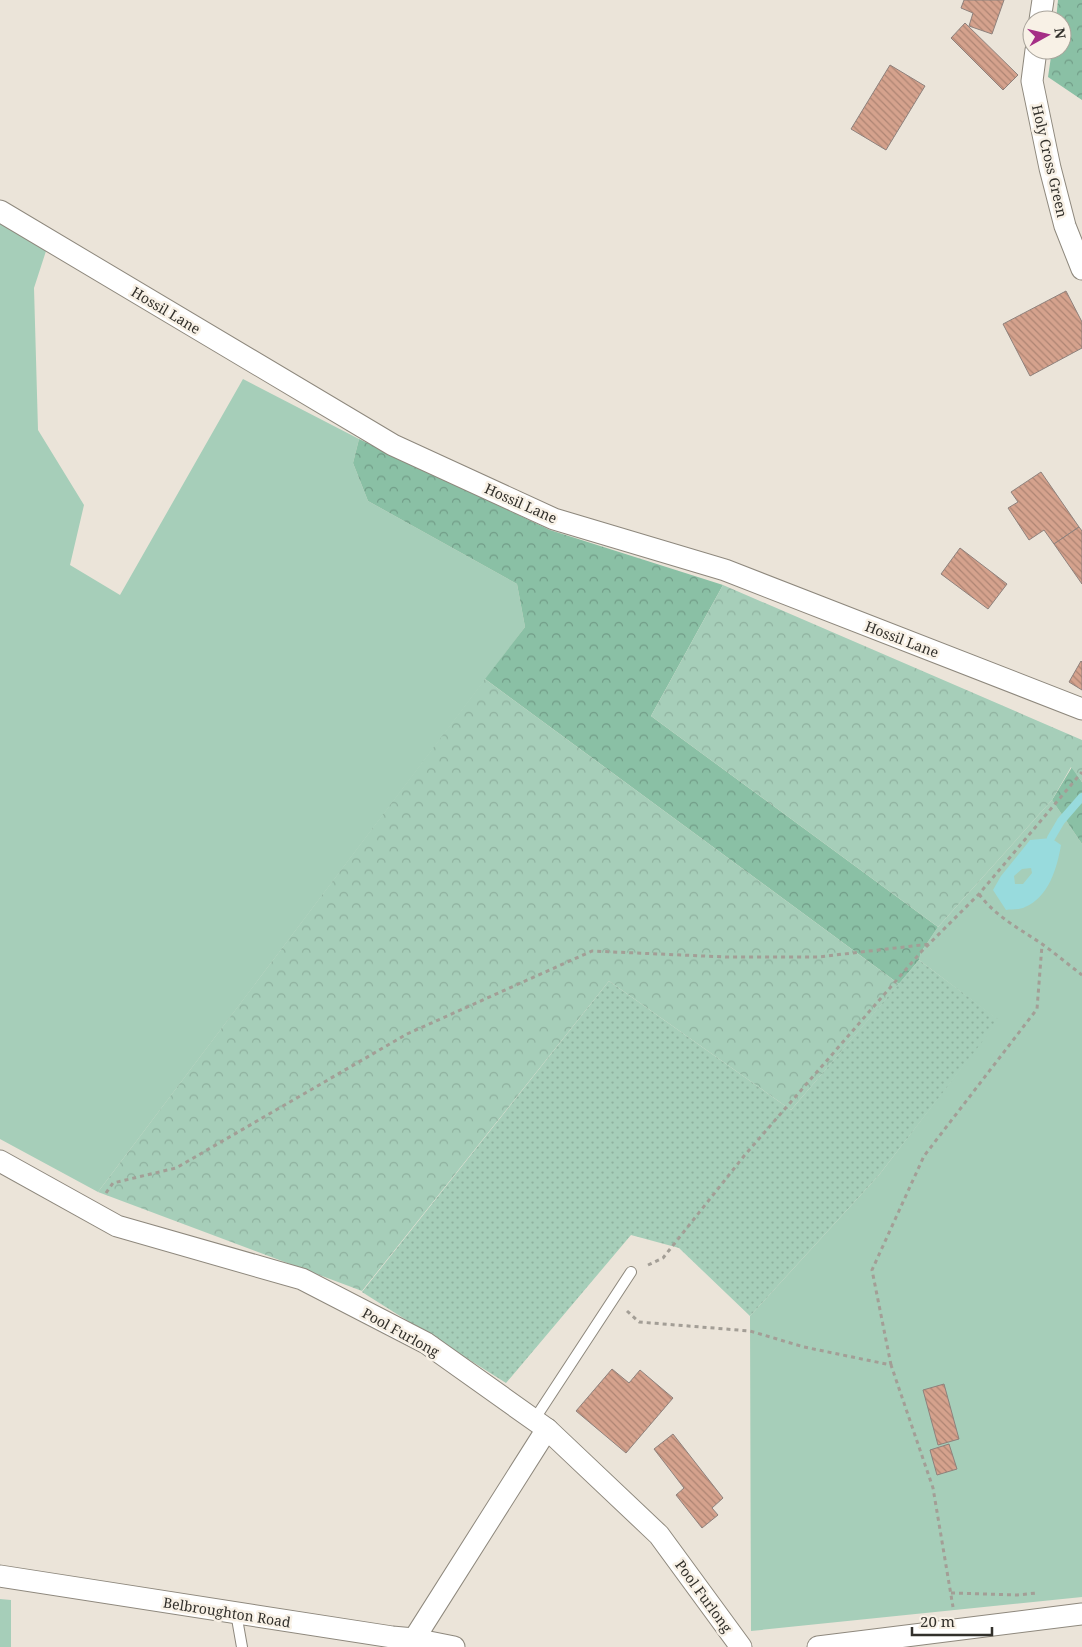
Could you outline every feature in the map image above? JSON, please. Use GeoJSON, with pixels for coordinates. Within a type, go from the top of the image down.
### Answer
{"type":"FeatureCollection","features":[{"type":"Feature","properties":{"kind":"street","name":"Holy Cross Green"},"geometry":{"type":"LineString","coordinates":[[1035,60],[1032,81],[1050,168],[1065,226],[1082,269]]}},
{"type":"Feature","properties":{"kind":"street","name":"Hossil Lane"},"geometry":{"type":"LineString","coordinates":[[0,211],[393,445],[554,519],[724,570],[1082,709]]}},
{"type":"Feature","properties":{"kind":"street","name":"Pool Furlong"},"geometry":{"type":"LineString","coordinates":[[0,1162],[117,1226],[302,1279],[426,1343],[541,1424],[660,1535],[741,1647]]}},
{"type":"Feature","properties":{"kind":"street"},"geometry":{"type":"LineString","coordinates":[[414,1639],[541,1424]]}},
{"type":"Feature","properties":{"kind":"street","name":"Belbroughton Road"},"geometry":{"type":"LineString","coordinates":[[0,1576],[392,1638],[414,1639],[454,1647]]}},
{"type":"Feature","properties":{"kind":"street"},"geometry":{"type":"LineString","coordinates":[[818,1647],[846,1646],[1082,1614]]}},
{"type":"Feature","properties":{"kind":"lane"},"geometry":{"type":"LineString","coordinates":[[541,1424],[631,1272]]}},
{"type":"Feature","properties":{"kind":"lane"},"geometry":{"type":"LineString","coordinates":[[236,1613],[242,1647]]}},
{"type":"Feature","properties":{"kind":"path"},"geometry":{"type":"LineString","coordinates":[[631,1272],[664,1258],[744,1156],[930,944],[979,894],[1082,772]]}},
{"type":"Feature","properties":{"kind":"path"},"geometry":{"type":"LineString","coordinates":[[979,894],[1007,922],[1082,975]]}},
{"type":"Feature","properties":{"kind":"path"},"geometry":{"type":"LineString","coordinates":[[93,1212],[113,1183],[176,1168],[407,1034],[592,951],[726,957],[818,957],[930,944]]}},
{"type":"Feature","properties":{"kind":"path"},"geometry":{"type":"LineString","coordinates":[[957,1630],[932,1488],[891,1365],[872,1270],[924,1156],[1037,1009],[1042,945]]}},
{"type":"Feature","properties":{"kind":"path"},"geometry":{"type":"LineString","coordinates":[[613,1300],[639,1322],[750,1331],[804,1347],[891,1365]]}},
{"type":"Feature","properties":{"kind":"path"},"geometry":{"type":"LineString","coordinates":[[950,1593],[1017,1595],[1045,1592]]}},
{"type":"Feature","properties":{"kind":"green space"},"geometry":{"type":"Polygon","coordinates":[[[1058,0],[1082,0],[1082,100],[1048,77],[1051,60],[1072,60],[1072,10],[1057,10],[1058,0]]]}},
{"type":"Feature","properties":{"kind":"green space"},"geometry":{"type":"Polygon","coordinates":[[[0,223],[46,251],[34,288],[38,430],[84,505],[70,565],[120,595],[243,379],[359,439],[353,463],[368,501],[517,584],[525,627],[98,1192],[0,1139],[0,223]]]}},
{"type":"Feature","properties":{"kind":"green space"},"geometry":{"type":"Polygon","coordinates":[[[359,439],[550,530],[723,585],[651,716],[938,927],[921,952],[919,960],[899,984],[485,679],[525,627],[517,584],[368,501],[353,463],[359,439]]]}},
{"type":"Feature","properties":{"kind":"green space"},"geometry":{"type":"Polygon","coordinates":[[[723,585],[1082,740],[1082,782],[1071,767],[1052,800],[938,927],[651,716],[723,585]]]}},
{"type":"Feature","properties":{"kind":"green space"},"geometry":{"type":"Polygon","coordinates":[[[485,679],[899,984],[791,1110],[609,981],[362,1291],[98,1192],[485,679]]]}},
{"type":"Feature","properties":{"kind":"green space"},"geometry":{"type":"Polygon","coordinates":[[[1072,767],[1082,782],[1082,844],[1052,800],[1072,767]]]}},
{"type":"Feature","properties":{"kind":"green space"},"geometry":{"type":"Polygon","coordinates":[[[1052,800],[1082,844],[1082,1597],[751,1631],[750,1316],[879,1175],[998,1020],[919,960],[921,952],[938,927],[1052,800]]]}},
{"type":"Feature","properties":{"kind":"green space"},"geometry":{"type":"Polygon","coordinates":[[[919,960],[999,1020],[879,1175],[750,1316],[679,1248],[631,1235],[506,1383],[362,1292],[609,981],[791,1110],[919,960]]]}},
{"type":"Feature","properties":{"kind":"green space"},"geometry":{"type":"Polygon","coordinates":[[[0,1599],[11,1600],[11,1647],[0,1647],[0,1599]]]}},
{"type":"Feature","properties":{"kind":"water"},"geometry":{"type":"Polygon","coordinates":[[[1051,838],[1061,845],[1054,872],[1046,889],[1033,902],[1021,909],[1006,910],[993,890],[1001,876],[1030,840],[1051,838]],[[1031,868],[1022,869],[1014,876],[1015,884],[1023,884],[1032,873],[1031,868]]]}},
{"type":"Feature","properties":{"kind":"building"},"geometry":{"type":"Polygon","coordinates":[[[964,0],[1004,0],[992,34],[969,26],[973,13],[961,8],[964,0]]]}},
{"type":"Feature","properties":{"kind":"building"},"geometry":{"type":"Polygon","coordinates":[[[965,23],[1018,75],[1003,90],[951,38],[965,23]]]}},
{"type":"Feature","properties":{"kind":"building"},"geometry":{"type":"Polygon","coordinates":[[[890,65],[925,86],[886,150],[851,129],[890,65]]]}},
{"type":"Feature","properties":{"kind":"building"},"geometry":{"type":"Polygon","coordinates":[[[1066,291],[1082,322],[1082,348],[1030,376],[1003,324],[1066,291]]]}},
{"type":"Feature","properties":{"kind":"building"},"geometry":{"type":"Polygon","coordinates":[[[1041,472],[1079,527],[1054,544],[1044,530],[1029,540],[1008,508],[1018,502],[1011,492],[1041,472]]]}},
{"type":"Feature","properties":{"kind":"building"},"geometry":{"type":"Polygon","coordinates":[[[1079,527],[1082,531],[1082,584],[1054,544],[1079,527]]]}},
{"type":"Feature","properties":{"kind":"building"},"geometry":{"type":"Polygon","coordinates":[[[960,548],[1007,584],[988,609],[941,574],[960,548]]]}},
{"type":"Feature","properties":{"kind":"building"},"geometry":{"type":"Polygon","coordinates":[[[1082,662],[1082,690],[1069,682],[1082,662]]]}},
{"type":"Feature","properties":{"kind":"building"},"geometry":{"type":"Polygon","coordinates":[[[612,1369],[629,1383],[640,1370],[673,1398],[626,1453],[576,1411],[612,1369]]]}},
{"type":"Feature","properties":{"kind":"building"},"geometry":{"type":"Polygon","coordinates":[[[944,1384],[959,1439],[938,1445],[923,1390],[944,1384]]]}},
{"type":"Feature","properties":{"kind":"building"},"geometry":{"type":"Polygon","coordinates":[[[673,1434],[723,1498],[712,1508],[718,1515],[702,1528],[676,1495],[684,1488],[654,1449],[673,1434]]]}},
{"type":"Feature","properties":{"kind":"building"},"geometry":{"type":"Polygon","coordinates":[[[949,1444],[957,1469],[937,1475],[930,1450],[949,1444]]]}},
{"type":"Feature","properties":{"kind":"waterway"},"geometry":{"type":"LineString","coordinates":[[1051,838],[1061,821],[1082,797]]}}]}
